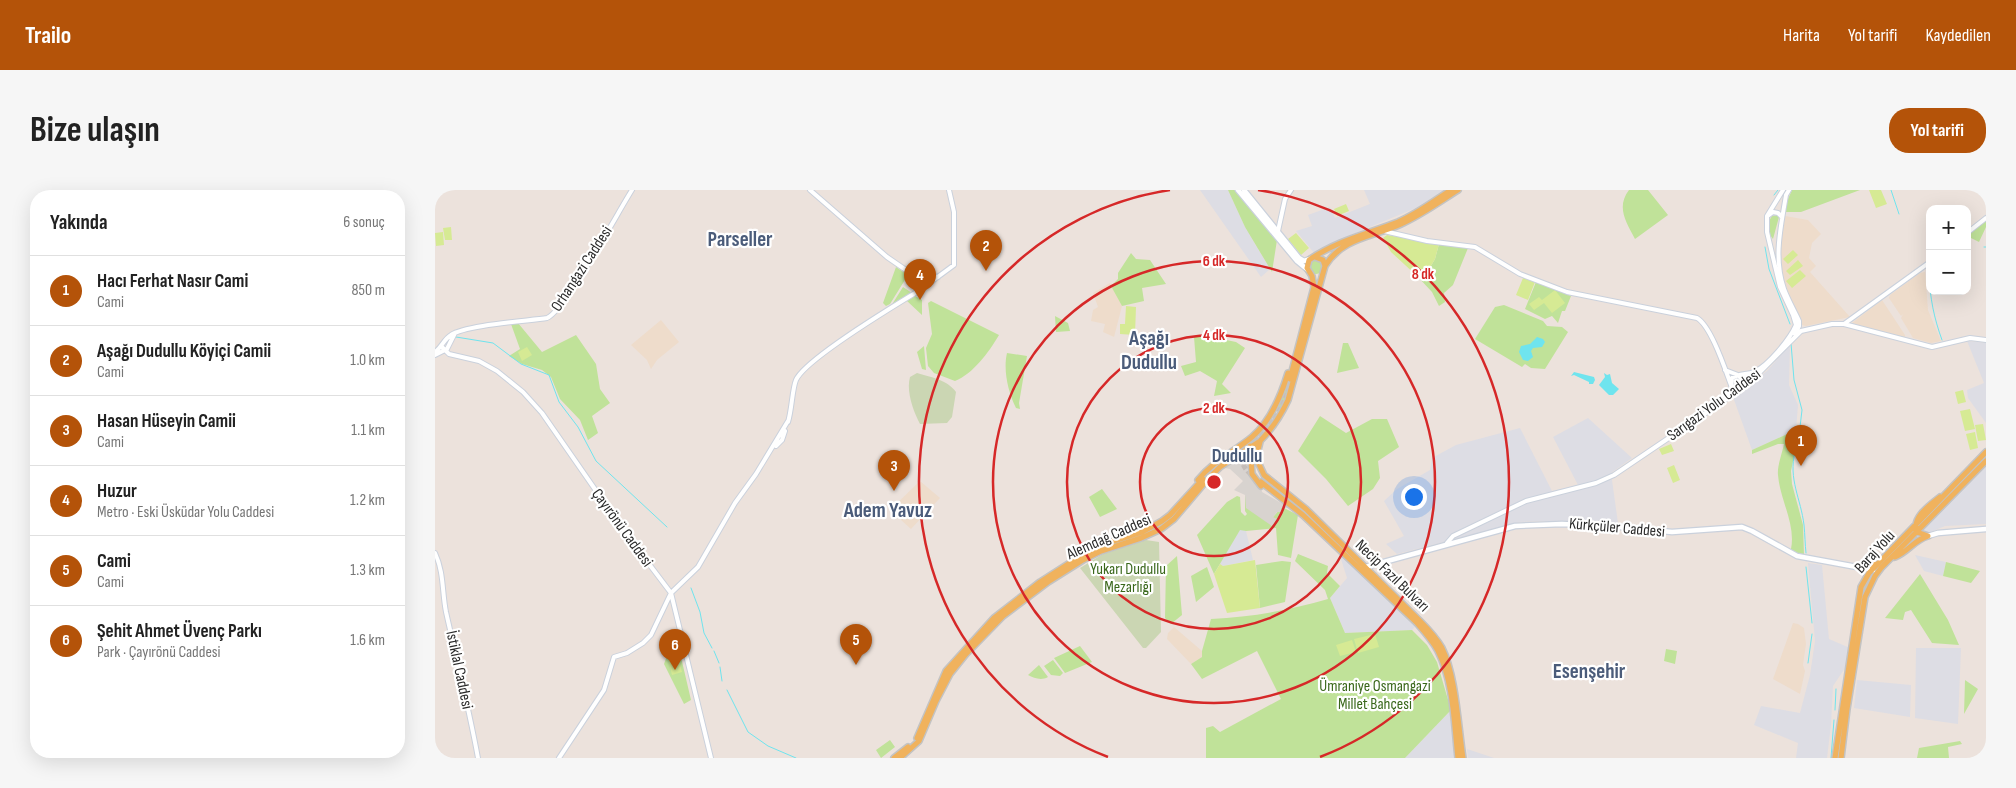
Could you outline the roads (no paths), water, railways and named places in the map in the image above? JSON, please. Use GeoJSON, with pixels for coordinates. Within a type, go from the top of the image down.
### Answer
{"type":"FeatureCollection","features":[{"type":"Feature","properties":{"kind":"main road"},"geometry":{"type":"LineString","coordinates":[[1239,190],[1297,261],[1310,272],[1317,275],[1325,268],[1321,258],[1304,261],[1299,258],[1244,190]]}},
{"type":"Feature","properties":{"kind":"main road","name":"Alemdağ Caddesi"},"geometry":{"type":"LineString","coordinates":[[900,758],[919,741],[950,674],[995,620],[1048,582],[1083,560],[1101,551],[1141,538],[1161,528],[1180,512],[1213,473],[1265,436],[1282,414],[1294,381],[1325,268],[1332,256],[1345,245],[1419,216],[1451,190]]}},
{"type":"Feature","properties":{"kind":"main road","name":"Alemdağ Caddesi"},"geometry":{"type":"LineString","coordinates":[[1290,379],[1314,287],[1307,266],[1313,258],[1352,237],[1397,222],[1458,190]]}},
{"type":"Feature","properties":{"kind":"main road","name":"Alemdağ Caddesi"},"geometry":{"type":"LineString","coordinates":[[1184,500],[1213,464],[1259,431],[1273,411],[1286,380],[1304,314],[1311,302]]}},
{"type":"Feature","properties":{"kind":"main road"},"geometry":{"type":"LineString","coordinates":[[1273,411],[1277,410],[1282,414]]}},
{"type":"Feature","properties":{"kind":"main road"},"geometry":{"type":"LineString","coordinates":[[1259,482],[1252,474],[1250,441],[1259,431],[1265,436]]}},
{"type":"Feature","properties":{"kind":"main road"},"geometry":{"type":"LineString","coordinates":[[1260,441],[1256,458],[1264,475]]}},
{"type":"Feature","properties":{"kind":"main road","name":"Baraj Yolu"},"geometry":{"type":"LineString","coordinates":[[1916,529],[1986,452]]}},
{"type":"Feature","properties":{"kind":"main road","name":"Alemdağ Caddesi"},"geometry":{"type":"LineString","coordinates":[[894,758],[915,740],[946,671],[995,620],[1058,570],[1093,549],[1142,532],[1162,522],[1222,461]]}},
{"type":"Feature","properties":{"kind":"main road","name":"Baraj Yolu"},"geometry":{"type":"LineString","coordinates":[[1856,638],[1859,594],[1865,580],[1881,561],[1986,461]]}},
{"type":"Feature","properties":{"kind":"main road"},"geometry":{"type":"LineString","coordinates":[[1259,482],[1255,477],[1256,475],[1260,473],[1264,475]]}},
{"type":"Feature","properties":{"kind":"main road","name":"Necip Fazıl Bulvarı"},"geometry":{"type":"LineString","coordinates":[[1264,475],[1306,510],[1417,623],[1438,651],[1448,686],[1458,758]]}},
{"type":"Feature","properties":{"kind":"main road","name":"Necip Fazıl Bulvarı"},"geometry":{"type":"LineString","coordinates":[[1259,482],[1303,515],[1430,631],[1447,662],[1463,758]]}},
{"type":"Feature","properties":{"kind":"main road","name":"Kürkçüler Caddesi"},"geometry":{"type":"LineString","coordinates":[[1361,568],[1515,526],[1546,524],[1620,527],[1672,532],[1742,527],[1752,530],[1797,556],[1873,570]]}},
{"type":"Feature","properties":{"kind":"main road"},"geometry":{"type":"LineString","coordinates":[[1916,529],[1927,536]]}},
{"type":"Feature","properties":{"kind":"main road"},"geometry":{"type":"LineString","coordinates":[[1911,544],[1927,536],[1946,532],[1986,529]]}},
{"type":"Feature","properties":{"kind":"main road"},"geometry":{"type":"LineString","coordinates":[[1893,558],[1902,554],[1911,544],[1914,539],[1910,535]]}},
{"type":"Feature","properties":{"kind":"main road","name":"Baraj Yolu"},"geometry":{"type":"LineString","coordinates":[[1835,758],[1865,596],[1871,582],[1881,568],[1893,558],[1910,535]]}},
{"type":"Feature","properties":{"kind":"main road"},"geometry":{"type":"LineString","coordinates":[[1863,567],[1881,561]]}},
{"type":"Feature","properties":{"kind":"main road"},"geometry":{"type":"LineString","coordinates":[[1873,570],[1881,568]]}},
{"type":"Feature","properties":{"kind":"main road","name":"Baraj Yolu"},"geometry":{"type":"LineString","coordinates":[[1841,758],[1845,709]]}},
{"type":"Feature","properties":{"kind":"street","name":"Orhangazi Caddesi"},"geometry":{"type":"LineString","coordinates":[[445,348],[455,333],[489,325],[547,318],[554,314],[573,287],[632,190]]}},
{"type":"Feature","properties":{"kind":"street"},"geometry":{"type":"LineString","coordinates":[[811,190],[887,257],[922,283],[920,290]]}},
{"type":"Feature","properties":{"kind":"street"},"geometry":{"type":"LineString","coordinates":[[559,758],[604,690],[614,657],[627,653],[651,635],[671,593],[698,568],[735,503],[767,455],[781,440],[792,408],[796,380],[806,368],[876,317],[920,290],[954,265],[955,212],[949,190]]}},
{"type":"Feature","properties":{"kind":"street"},"geometry":{"type":"LineString","coordinates":[[1278,232],[1285,199],[1291,190]]}},
{"type":"Feature","properties":{"kind":"street"},"geometry":{"type":"LineString","coordinates":[[1783,190],[1767,216],[1766,222],[1780,287],[1796,325],[1793,332]]}},
{"type":"Feature","properties":{"kind":"street"},"geometry":{"type":"LineString","coordinates":[[1789,190],[1786,195],[1778,239],[1778,268],[1784,289],[1799,321],[1799,326],[1790,340]]}},
{"type":"Feature","properties":{"kind":"street"},"geometry":{"type":"LineString","coordinates":[[1767,216],[1773,212],[1778,213],[1782,218]]}},
{"type":"Feature","properties":{"kind":"street"},"geometry":{"type":"LineString","coordinates":[[1269,221],[1281,218]]}},
{"type":"Feature","properties":{"kind":"street"},"geometry":{"type":"LineString","coordinates":[[1971,230],[1986,218]]}},
{"type":"Feature","properties":{"kind":"street"},"geometry":{"type":"LineString","coordinates":[[1382,231],[1427,241],[1475,247],[1520,274],[1567,292],[1697,318],[1702,321],[1711,337],[1731,385],[1734,388],[1741,388],[1744,382],[1738,375],[1725,370]]}},
{"type":"Feature","properties":{"kind":"street"},"geometry":{"type":"LineString","coordinates":[[1769,240],[1776,242],[1778,239]]}},
{"type":"Feature","properties":{"kind":"street"},"geometry":{"type":"LineString","coordinates":[[1844,324],[1926,265]]}},
{"type":"Feature","properties":{"kind":"street"},"geometry":{"type":"LineString","coordinates":[[911,273],[938,277]]}},
{"type":"Feature","properties":{"kind":"street","name":"Sarıgazi Yolu Caddesi"},"geometry":{"type":"LineString","coordinates":[[1447,543],[1453,536],[1526,501],[1599,482],[1614,474],[1741,388],[1768,365],[1790,340],[1801,331],[1832,324],[1844,324],[1932,347],[1971,338],[1986,340]]}},
{"type":"Feature","properties":{"kind":"street"},"geometry":{"type":"LineString","coordinates":[[1799,326],[1811,329]]}},
{"type":"Feature","properties":{"kind":"street"},"geometry":{"type":"LineString","coordinates":[[1727,398],[1731,390],[1732,378],[1754,372],[1760,368],[1799,326]]}},
{"type":"Feature","properties":{"kind":"street"},"geometry":{"type":"LineString","coordinates":[[435,353],[445,348]]}},
{"type":"Feature","properties":{"kind":"street","name":"Çayırönü Caddesi"},"geometry":{"type":"LineString","coordinates":[[445,348],[451,355],[479,361],[497,371],[523,392],[542,413],[624,531],[671,593],[711,758]]}},
{"type":"Feature","properties":{"kind":"street","name":"İstiklal Caddesi"},"geometry":{"type":"LineString","coordinates":[[435,553],[443,577],[445,604],[478,758]]}},
{"type":"Feature","properties":{"kind":"water"},"geometry":{"type":"Polygon","coordinates":[[[1537,337],[1545,342],[1542,347],[1533,348],[1531,351],[1533,357],[1528,361],[1523,360],[1519,352],[1521,346],[1530,344],[1537,337]]]}},
{"type":"Feature","properties":{"kind":"water"},"geometry":{"type":"Polygon","coordinates":[[[1574,372],[1594,377],[1593,384],[1589,384],[1589,382],[1574,375],[1571,376],[1574,372]]]}},
{"type":"Feature","properties":{"kind":"water"},"geometry":{"type":"Polygon","coordinates":[[[1604,373],[1610,374],[1612,383],[1619,389],[1613,395],[1609,395],[1599,385],[1605,377],[1604,373]]]}},
{"type":"Feature","properties":{"kind":"waterway"},"geometry":{"type":"LineString","coordinates":[[1774,195],[1778,190]]}},
{"type":"Feature","properties":{"kind":"waterway"},"geometry":{"type":"LineString","coordinates":[[1891,190],[1899,214]]}},
{"type":"Feature","properties":{"kind":"waterway"},"geometry":{"type":"LineString","coordinates":[[1765,247],[1769,269],[1790,324]]}},
{"type":"Feature","properties":{"kind":"waterway"},"geometry":{"type":"LineString","coordinates":[[1931,295],[1942,340]]}},
{"type":"Feature","properties":{"kind":"waterway"},"geometry":{"type":"LineString","coordinates":[[456,337],[493,343],[521,364],[549,375],[559,402],[578,427],[596,461],[667,527]]}},
{"type":"Feature","properties":{"kind":"waterway"},"geometry":{"type":"LineString","coordinates":[[1791,343],[1794,380],[1802,410],[1800,427]]}},
{"type":"Feature","properties":{"kind":"waterway"},"geometry":{"type":"LineString","coordinates":[[1795,452],[1793,471],[1804,525],[1806,553]]}},
{"type":"Feature","properties":{"kind":"waterway"},"geometry":{"type":"LineString","coordinates":[[1806,567],[1812,623]]}},
{"type":"Feature","properties":{"kind":"waterway"},"geometry":{"type":"LineString","coordinates":[[691,588],[700,612],[704,633],[712,648]]}},
{"type":"Feature","properties":{"kind":"waterway"},"geometry":{"type":"LineString","coordinates":[[1808,663],[1812,634]]}},
{"type":"Feature","properties":{"kind":"waterway"},"geometry":{"type":"LineString","coordinates":[[714,651],[719,663]]}},
{"type":"Feature","properties":{"kind":"waterway"},"geometry":{"type":"LineString","coordinates":[[720,667],[722,681]]}},
{"type":"Feature","properties":{"kind":"waterway"},"geometry":{"type":"LineString","coordinates":[[1835,710],[1836,689]]}},
{"type":"Feature","properties":{"kind":"waterway"},"geometry":{"type":"LineString","coordinates":[[727,690],[748,732],[768,746],[796,758]]}},
{"type":"Feature","properties":{"kind":"waterway"},"geometry":{"type":"LineString","coordinates":[[1831,758],[1834,720]]}},
{"type":"Feature","properties":{"kind":"tunnel"},"geometry":{"type":"LineString","coordinates":[[1222,461],[1247,444],[1265,428],[1278,407],[1290,379]]}},
{"type":"Feature","properties":{"kind":"tunnel"},"geometry":{"type":"LineString","coordinates":[[1243,450],[1242,458],[1244,465],[1254,477]]}},
{"type":"Feature","properties":{"kind":"place","name":"Aşağı Dudullu Köyiçi Camii"},"geometry":{"type":"Point","coordinates":[986,271]}},
{"type":"Feature","properties":{"kind":"place","name":"Huzur"},"geometry":{"type":"Point","coordinates":[920,300]}},
{"type":"Feature","properties":{"kind":"place","name":"Hacı Ferhat Nasır Cami"},"geometry":{"type":"Point","coordinates":[1801,466]}},
{"type":"Feature","properties":{"kind":"place","name":"Hasan Hüseyin Camii"},"geometry":{"type":"Point","coordinates":[894,491]}},
{"type":"Feature","properties":{"kind":"place","name":"Cami"},"geometry":{"type":"Point","coordinates":[856,665]}},
{"type":"Feature","properties":{"kind":"place","name":"Şehit Ahmet Üvenç Parkı"},"geometry":{"type":"Point","coordinates":[675,670]}},
{"type":"Feature","properties":{"kind":"district","name":"Parseller"},"geometry":{"type":"Point","coordinates":[740,239]}},
{"type":"Feature","properties":{"kind":"district","name":"Aşağı Dudullu"},"geometry":{"type":"Point","coordinates":[1149,350]}},
{"type":"Feature","properties":{"kind":"district","name":"Dudullu"},"geometry":{"type":"Point","coordinates":[1237,456]}},
{"type":"Feature","properties":{"kind":"district","name":"Adem Yavuz"},"geometry":{"type":"Point","coordinates":[888,510]}},
{"type":"Feature","properties":{"kind":"district","name":"Esenşehir"},"geometry":{"type":"Point","coordinates":[1589,671]}},
{"type":"Feature","properties":{"kind":"park label","name":"Yukarı Dudullu Mezarlığı"},"geometry":{"type":"Point","coordinates":[1128,578]}},
{"type":"Feature","properties":{"kind":"park label","name":"Ümraniye Osmangazi Millet Bahçesi"},"geometry":{"type":"Point","coordinates":[1375,695]}}]}
